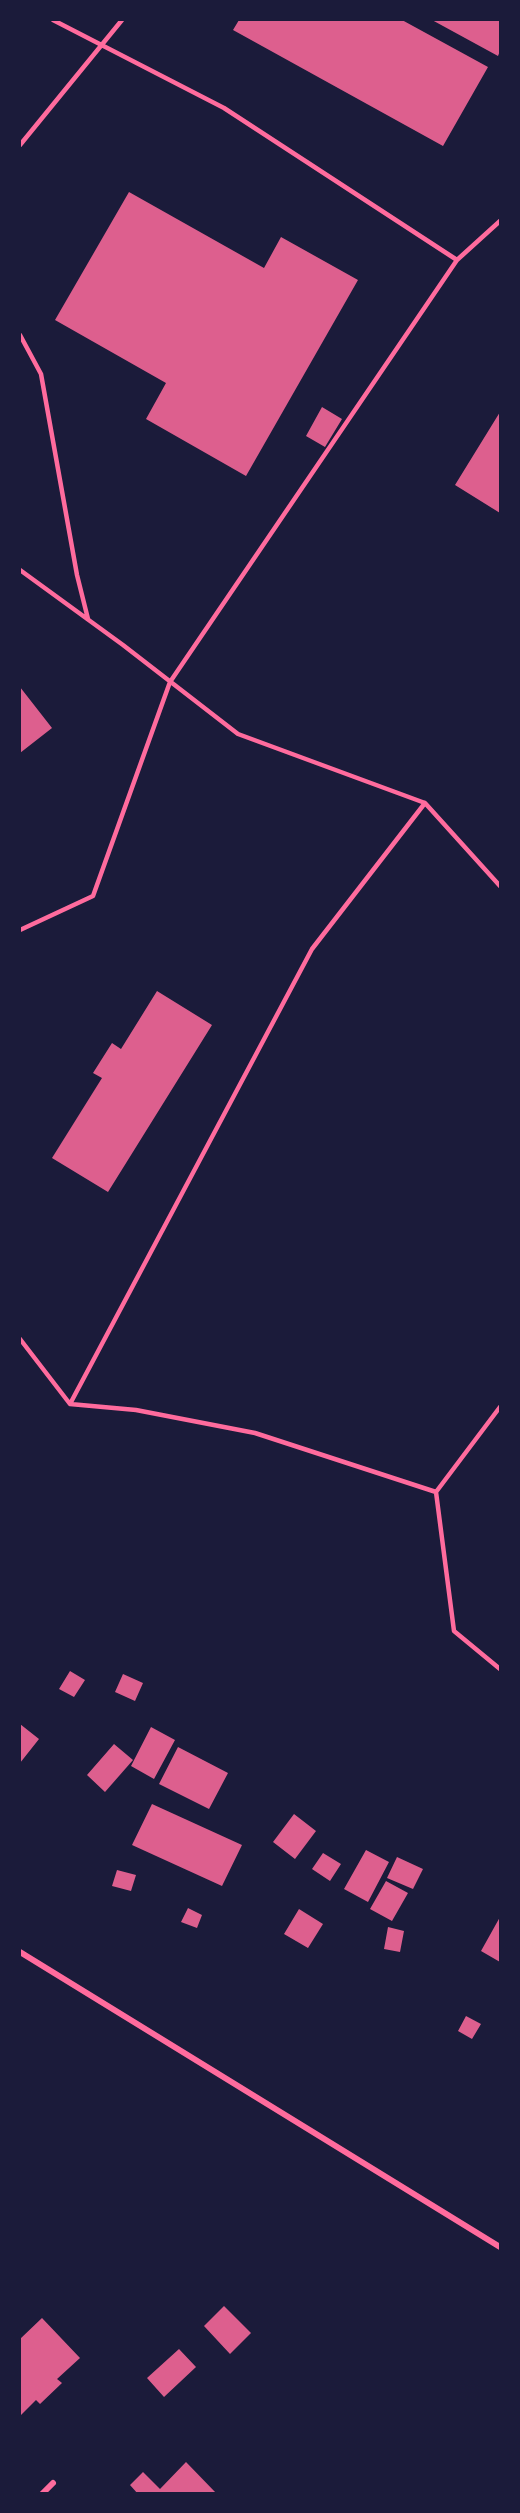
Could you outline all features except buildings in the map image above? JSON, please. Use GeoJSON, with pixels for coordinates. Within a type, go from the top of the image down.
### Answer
{"type":"FeatureCollection","features":[{"type":"Feature","properties":{"kind":"street"},"geometry":{"type":"LineString","coordinates":[[20,1953],[501,2247]]}},
{"type":"Feature","properties":{"kind":"street"},"geometry":{"type":"LineString","coordinates":[[42,2493],[53,2483]]}},
{"type":"Feature","properties":{"kind":"lane"},"geometry":{"type":"LineString","coordinates":[[54,20],[224,108],[458,260]]}},
{"type":"Feature","properties":{"kind":"lane"},"geometry":{"type":"LineString","coordinates":[[20,145],[122,20]]}},
{"type":"Feature","properties":{"kind":"lane"},"geometry":{"type":"LineString","coordinates":[[20,930],[93,896],[170,682],[458,260],[501,221]]}},
{"type":"Feature","properties":{"kind":"lane"},"geometry":{"type":"LineString","coordinates":[[20,335],[41,374],[77,575],[88,620]]}},
{"type":"Feature","properties":{"kind":"lane"},"geometry":{"type":"LineString","coordinates":[[20,570],[238,734],[425,803],[501,886]]}},
{"type":"Feature","properties":{"kind":"lane"},"geometry":{"type":"LineString","coordinates":[[70,1404],[312,949],[425,803]]}},
{"type":"Feature","properties":{"kind":"lane"},"geometry":{"type":"LineString","coordinates":[[20,1339],[70,1404],[136,1410],[255,1433],[436,1492]]}},
{"type":"Feature","properties":{"kind":"lane"},"geometry":{"type":"LineString","coordinates":[[501,1407],[436,1492],[454,1631],[501,1669]]}}]}
